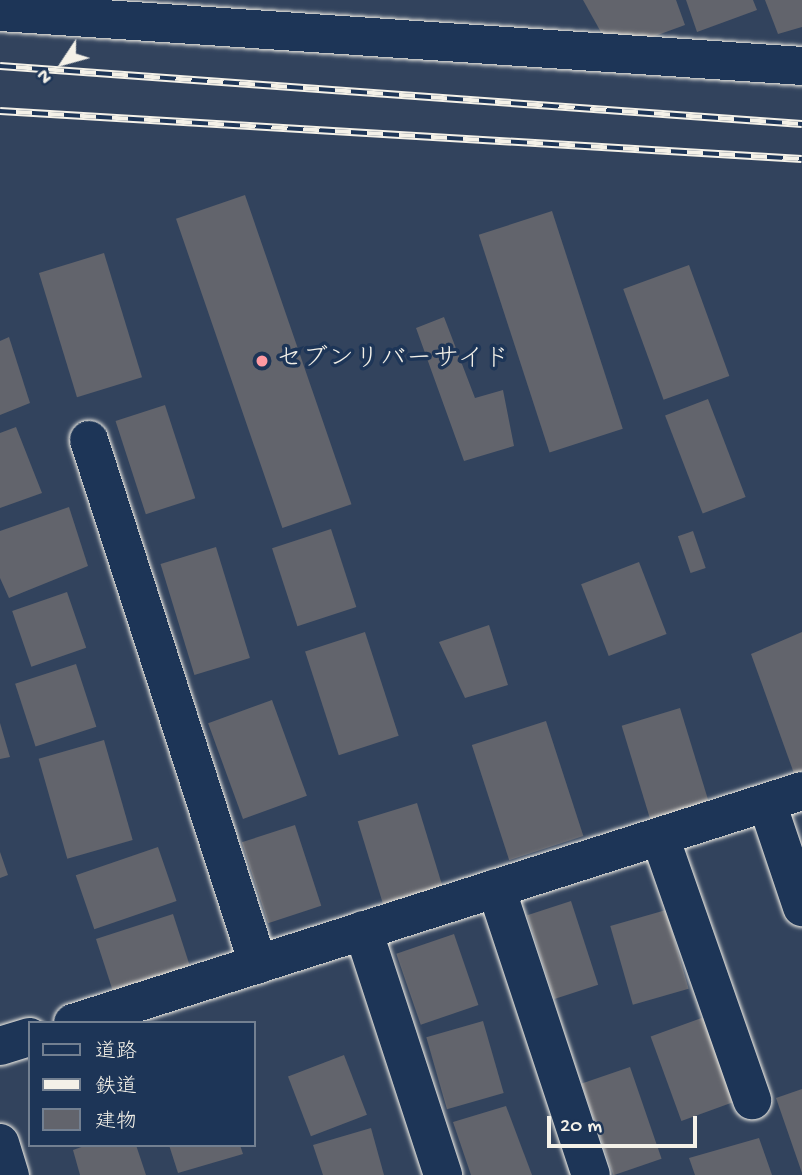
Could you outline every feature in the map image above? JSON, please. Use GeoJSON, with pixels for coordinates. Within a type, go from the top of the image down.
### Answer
{"type":"FeatureCollection","features":[{"type":"Feature","properties":{"kind":"street"},"geometry":{"type":"LineString","coordinates":[[0,12],[802,66]]}},
{"type":"Feature","properties":{"kind":"street"},"geometry":{"type":"LineString","coordinates":[[89,440],[258,964]]}},
{"type":"Feature","properties":{"kind":"street"},"geometry":{"type":"LineString","coordinates":[[79,1021],[784,797],[802,907]]}},
{"type":"Feature","properties":{"kind":"street"},"geometry":{"type":"LineString","coordinates":[[660,836],[752,1101]]}},
{"type":"Feature","properties":{"kind":"street"},"geometry":{"type":"LineString","coordinates":[[496,888],[591,1175]]}},
{"type":"Feature","properties":{"kind":"street"},"geometry":{"type":"LineString","coordinates":[[363,930],[443,1175]]}},
{"type":"Feature","properties":{"kind":"street"},"geometry":{"type":"LineString","coordinates":[[0,1046],[28,1038]]}},
{"type":"Feature","properties":{"kind":"street"},"geometry":{"type":"LineString","coordinates":[[0,1143],[10,1175]]}},
{"type":"Feature","properties":{"kind":"building"},"geometry":{"type":"Polygon","coordinates":[[[583,0],[676,0],[685,25],[644,40],[602,34],[583,0]]]}},
{"type":"Feature","properties":{"kind":"building"},"geometry":{"type":"Polygon","coordinates":[[[686,0],[753,0],[757,10],[697,32],[686,0]]]}},
{"type":"Feature","properties":{"kind":"building"},"geometry":{"type":"Polygon","coordinates":[[[765,0],[802,0],[802,27],[778,34],[765,0]]]}},
{"type":"Feature","properties":{"kind":"building","name":"セブンリバーサイド"},"geometry":{"type":"Polygon","coordinates":[[[245,195],[351,504],[282,528],[176,219],[245,195]]]}},
{"type":"Feature","properties":{"kind":"building"},"geometry":{"type":"Polygon","coordinates":[[[552,211],[623,429],[550,453],[479,235],[552,211]]]}},
{"type":"Feature","properties":{"kind":"building"},"geometry":{"type":"Polygon","coordinates":[[[104,253],[142,377],[77,397],[39,273],[104,253]]]}},
{"type":"Feature","properties":{"kind":"building"},"geometry":{"type":"Polygon","coordinates":[[[689,265],[729,376],[664,400],[623,289],[689,265]]]}},
{"type":"Feature","properties":{"kind":"building"},"geometry":{"type":"Polygon","coordinates":[[[444,317],[475,398],[503,390],[514,446],[464,461],[416,328],[444,317]]]}},
{"type":"Feature","properties":{"kind":"building"},"geometry":{"type":"Polygon","coordinates":[[[9,337],[30,403],[0,415],[0,341],[9,337]]]}},
{"type":"Feature","properties":{"kind":"building"},"geometry":{"type":"Polygon","coordinates":[[[708,399],[746,497],[703,514],[665,415],[708,399]]]}},
{"type":"Feature","properties":{"kind":"building"},"geometry":{"type":"Polygon","coordinates":[[[165,405],[195,498],[146,514],[116,421],[165,405]]]}},
{"type":"Feature","properties":{"kind":"building"},"geometry":{"type":"Polygon","coordinates":[[[16,427],[42,493],[0,508],[0,433],[16,427]]]}},
{"type":"Feature","properties":{"kind":"building"},"geometry":{"type":"Polygon","coordinates":[[[69,507],[88,566],[9,598],[0,578],[0,531],[69,507]]]}},
{"type":"Feature","properties":{"kind":"building"},"geometry":{"type":"Polygon","coordinates":[[[331,529],[356,607],[297,626],[272,548],[331,529]]]}},
{"type":"Feature","properties":{"kind":"building"},"geometry":{"type":"Polygon","coordinates":[[[693,531],[706,568],[691,573],[678,536],[693,531]]]}},
{"type":"Feature","properties":{"kind":"building"},"geometry":{"type":"Polygon","coordinates":[[[216,547],[250,658],[194,675],[161,564],[216,547]]]}},
{"type":"Feature","properties":{"kind":"building"},"geometry":{"type":"Polygon","coordinates":[[[639,562],[667,634],[609,656],[581,584],[639,562]]]}},
{"type":"Feature","properties":{"kind":"building"},"geometry":{"type":"Polygon","coordinates":[[[67,592],[86,648],[31,667],[12,611],[67,592]]]}},
{"type":"Feature","properties":{"kind":"building"},"geometry":{"type":"Polygon","coordinates":[[[489,625],[508,685],[465,698],[439,642],[489,625]]]}},
{"type":"Feature","properties":{"kind":"building"},"geometry":{"type":"Polygon","coordinates":[[[365,632],[399,736],[339,755],[305,651],[365,632]]]}},
{"type":"Feature","properties":{"kind":"building"},"geometry":{"type":"Polygon","coordinates":[[[802,632],[802,777],[796,779],[751,654],[802,632]]]}},
{"type":"Feature","properties":{"kind":"building"},"geometry":{"type":"Polygon","coordinates":[[[76,664],[96,727],[36,747],[15,684],[76,664]]]}},
{"type":"Feature","properties":{"kind":"building"},"geometry":{"type":"Polygon","coordinates":[[[272,700],[307,796],[243,819],[208,723],[272,700]]]}},
{"type":"Feature","properties":{"kind":"building"},"geometry":{"type":"Polygon","coordinates":[[[680,708],[710,806],[651,823],[622,726],[680,708]]]}},
{"type":"Feature","properties":{"kind":"building"},"geometry":{"type":"Polygon","coordinates":[[[546,721],[583,836],[509,860],[472,745],[546,721]]]}},
{"type":"Feature","properties":{"kind":"building"},"geometry":{"type":"Polygon","coordinates":[[[0,723],[10,757],[0,759],[0,723]]]}},
{"type":"Feature","properties":{"kind":"building"},"geometry":{"type":"Polygon","coordinates":[[[104,740],[133,840],[67,859],[39,759],[104,740]]]}},
{"type":"Feature","properties":{"kind":"building"},"geometry":{"type":"Polygon","coordinates":[[[417,803],[443,888],[384,906],[358,821],[417,803]]]}},
{"type":"Feature","properties":{"kind":"building"},"geometry":{"type":"Polygon","coordinates":[[[295,825],[321,906],[268,923],[242,842],[295,825]]]}},
{"type":"Feature","properties":{"kind":"building"},"geometry":{"type":"Polygon","coordinates":[[[158,847],[177,901],[94,929],[76,875],[158,847]]]}},
{"type":"Feature","properties":{"kind":"building"},"geometry":{"type":"Polygon","coordinates":[[[0,852],[8,875],[0,878],[0,852]]]}},
{"type":"Feature","properties":{"kind":"building"},"geometry":{"type":"Polygon","coordinates":[[[571,901],[598,985],[554,999],[527,915],[571,901]]]}},
{"type":"Feature","properties":{"kind":"building"},"geometry":{"type":"Polygon","coordinates":[[[666,910],[689,989],[633,1005],[610,926],[666,910]]]}},
{"type":"Feature","properties":{"kind":"building"},"geometry":{"type":"Polygon","coordinates":[[[173,914],[192,972],[115,997],[96,939],[173,914]]]}},
{"type":"Feature","properties":{"kind":"building"},"geometry":{"type":"Polygon","coordinates":[[[454,934],[478,1005],[421,1025],[396,954],[454,934]]]}},
{"type":"Feature","properties":{"kind":"building"},"geometry":{"type":"Polygon","coordinates":[[[707,1016],[738,1101],[681,1121],[651,1037],[707,1016]]]}},
{"type":"Feature","properties":{"kind":"building"},"geometry":{"type":"Polygon","coordinates":[[[483,1021],[504,1093],[447,1109],[426,1037],[483,1021]]]}},
{"type":"Feature","properties":{"kind":"building"},"geometry":{"type":"Polygon","coordinates":[[[344,1055],[367,1115],[311,1136],[288,1077],[344,1055]]]}},
{"type":"Feature","properties":{"kind":"building"},"geometry":{"type":"Polygon","coordinates":[[[630,1067],[662,1159],[613,1175],[582,1084],[630,1067]]]}},
{"type":"Feature","properties":{"kind":"building"},"geometry":{"type":"Polygon","coordinates":[[[802,1089],[802,1173],[776,1098],[802,1089]]]}},
{"type":"Feature","properties":{"kind":"building"},"geometry":{"type":"Polygon","coordinates":[[[506,1106],[532,1175],[471,1175],[453,1122],[506,1106]]]}},
{"type":"Feature","properties":{"kind":"building"},"geometry":{"type":"Polygon","coordinates":[[[371,1128],[384,1175],[323,1175],[313,1145],[371,1128]]]}},
{"type":"Feature","properties":{"kind":"building"},"geometry":{"type":"Polygon","coordinates":[[[759,1138],[772,1175],[695,1175],[689,1158],[759,1138]]]}},
{"type":"Feature","properties":{"kind":"building"},"geometry":{"type":"Polygon","coordinates":[[[81,1147],[137,1147],[146,1175],[80,1175],[73,1150],[81,1147]]]}},
{"type":"Feature","properties":{"kind":"building"},"geometry":{"type":"Polygon","coordinates":[[[170,1147],[241,1147],[243,1154],[178,1173],[170,1147]]]}},
{"type":"Feature","properties":{"kind":"railway"},"geometry":{"type":"LineString","coordinates":[[0,66],[802,124]]}},
{"type":"Feature","properties":{"kind":"railway"},"geometry":{"type":"LineString","coordinates":[[0,111],[802,159]]}},
{"type":"Feature","properties":{"kind":"place","name":"セブンリバーサイド"},"geometry":{"type":"Point","coordinates":[262,361]}}]}
